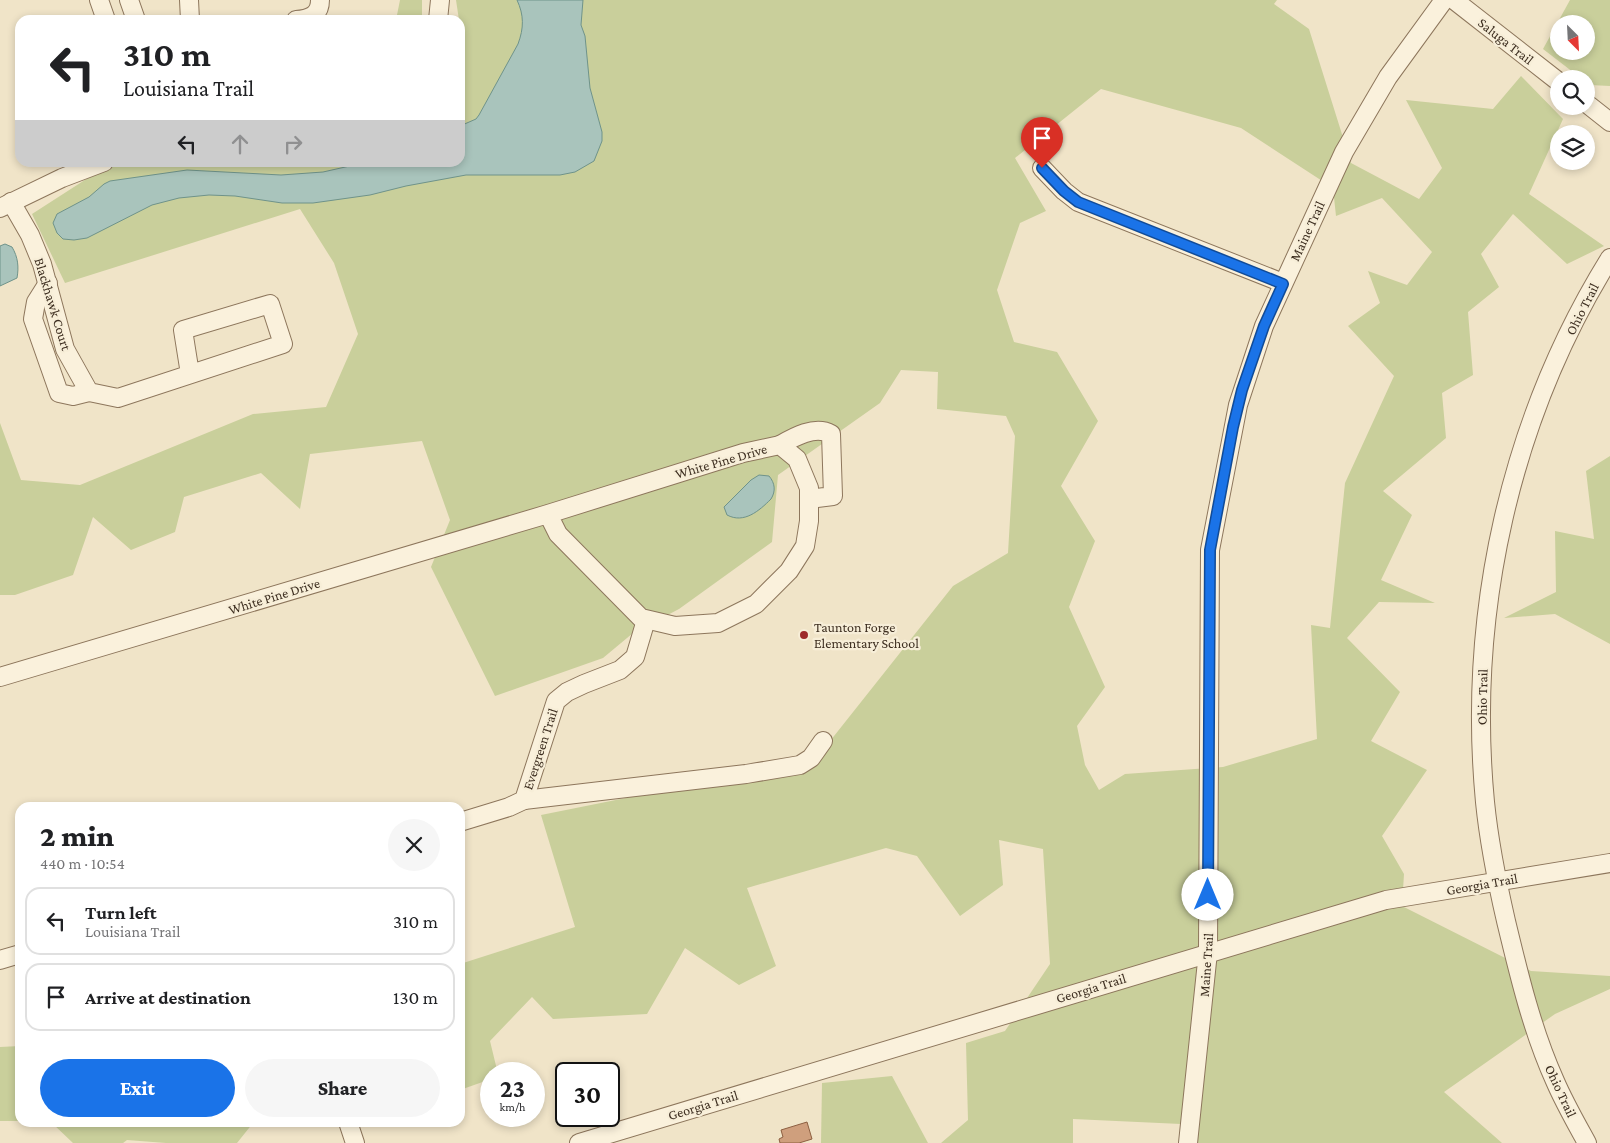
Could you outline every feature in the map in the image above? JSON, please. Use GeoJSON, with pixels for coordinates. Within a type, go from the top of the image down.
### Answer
{"type":"FeatureCollection","features":[{"type":"Feature","properties":{"kind":"street"},"geometry":{"type":"LineString","coordinates":[[99,0],[104,15]]}},
{"type":"Feature","properties":{"kind":"street"},"geometry":{"type":"LineString","coordinates":[[129,0],[134,15]]}},
{"type":"Feature","properties":{"kind":"street"},"geometry":{"type":"LineString","coordinates":[[189,0],[190,15]]}},
{"type":"Feature","properties":{"kind":"street"},"geometry":{"type":"LineString","coordinates":[[314,15],[318,11],[320,0]]}},
{"type":"Feature","properties":{"kind":"street"},"geometry":{"type":"LineString","coordinates":[[438,15],[440,0]]}},
{"type":"Feature","properties":{"kind":"street","name":"Maine Trail"},"geometry":{"type":"LineString","coordinates":[[1188,1143],[1208,952],[1210,550],[1233,427],[1242,390],[1264,326],[1344,152],[1388,77],[1444,0]]}},
{"type":"Feature","properties":{"kind":"street","name":"Saluga Trail"},"geometry":{"type":"LineString","coordinates":[[1454,0],[1550,75]]}},
{"type":"Feature","properties":{"kind":"street"},"geometry":{"type":"LineString","coordinates":[[1595,110],[1610,122]]}},
{"type":"Feature","properties":{"kind":"street"},"geometry":{"type":"LineString","coordinates":[[6,205],[62,178],[91,167]]}},
{"type":"Feature","properties":{"kind":"street"},"geometry":{"type":"LineString","coordinates":[[1042,168],[1064,191],[1078,202],[1283,284]]}},
{"type":"Feature","properties":{"kind":"street","name":"Blackhawk Court"},"geometry":{"type":"LineString","coordinates":[[6,205],[30,235],[48,284],[65,349],[89,392]]}},
{"type":"Feature","properties":{"kind":"street","name":"Ohio Trail"},"geometry":{"type":"LineString","coordinates":[[1587,1143],[1554,1080],[1525,998],[1513,955],[1497,881],[1485,803],[1481,746],[1481,694],[1488,611],[1503,518],[1519,455],[1556,358],[1598,277],[1610,258]]}},
{"type":"Feature","properties":{"kind":"street"},"geometry":{"type":"LineString","coordinates":[[48,284],[36,302],[34,318],[59,392],[73,396],[89,392],[118,398],[283,344],[270,304],[184,330],[190,374]]}},
{"type":"Feature","properties":{"kind":"street"},"geometry":{"type":"LineString","coordinates":[[780,445],[801,434],[825,430],[831,434],[833,496],[809,499]]}},
{"type":"Feature","properties":{"kind":"street","name":"White Pine Drive"},"geometry":{"type":"LineString","coordinates":[[0,677],[548,514],[743,453],[780,445],[797,459],[809,488],[809,521],[804,546],[789,571],[756,604],[718,624],[675,626],[641,618],[558,534],[548,514]]}},
{"type":"Feature","properties":{"kind":"street","name":"Evergreen Trail"},"geometry":{"type":"LineString","coordinates":[[465,821],[509,808],[524,800],[556,701],[567,692],[620,670],[635,657],[646,620]]}},
{"type":"Feature","properties":{"kind":"street"},"geometry":{"type":"LineString","coordinates":[[524,800],[746,774],[800,765],[811,758],[823,741]]}},
{"type":"Feature","properties":{"kind":"street","name":"Georgia Trail"},"geometry":{"type":"LineString","coordinates":[[579,1143],[1208,952],[1386,900],[1610,863]]}},
{"type":"Feature","properties":{"kind":"street"},"geometry":{"type":"LineString","coordinates":[[0,960],[15,956]]}},
{"type":"Feature","properties":{"kind":"street"},"geometry":{"type":"LineString","coordinates":[[350,1127],[355,1143]]}},
{"type":"Feature","properties":{"kind":"green space"},"geometry":{"type":"Polygon","coordinates":[[[400,0],[422,0],[422,15],[397,15],[400,0]]]}},
{"type":"Feature","properties":{"kind":"green space"},"geometry":{"type":"Polygon","coordinates":[[[456,0],[1277,0],[1274,4],[1309,29],[1351,163],[1419,199],[1442,168],[1406,100],[1493,109],[1521,76],[1550,106],[1550,115],[1559,115],[1563,119],[1560,125],[1550,125],[1550,148],[1529,194],[1604,246],[1567,264],[1513,214],[1481,254],[1499,287],[1468,312],[1473,375],[1442,393],[1446,438],[1383,491],[1412,515],[1381,580],[1435,603],[1379,602],[1347,638],[1400,692],[1371,741],[1427,770],[1382,836],[1404,874],[1402,906],[1531,971],[1610,976],[1610,989],[1555,1014],[1444,1092],[1502,1143],[1190,1143],[1181,1124],[1073,1119],[1073,1143],[941,1143],[968,1120],[966,1043],[1005,1031],[1050,964],[1043,849],[999,840],[1003,885],[960,916],[917,856],[886,848],[747,888],[776,966],[739,985],[685,948],[647,1014],[553,1019],[532,997],[490,1041],[495,1062],[480,1062],[480,1083],[465,1088],[465,962],[575,927],[541,815],[815,760],[953,586],[1008,553],[1015,436],[1006,416],[937,409],[938,372],[901,370],[880,403],[778,475],[772,542],[679,609],[633,633],[603,658],[495,696],[431,567],[450,520],[422,441],[310,454],[300,509],[261,473],[184,497],[175,532],[131,550],[93,517],[73,575],[15,595],[0,595],[0,423],[21,480],[80,485],[253,414],[326,407],[358,334],[334,263],[300,209],[65,283],[32,214],[105,167],[465,167],[465,15],[458,15],[456,0]],[[1101,89],[1015,158],[1046,211],[1020,223],[997,290],[1014,342],[1057,352],[1098,421],[1061,486],[1095,541],[1069,607],[1105,687],[1077,726],[1085,765],[1099,790],[1125,774],[1223,767],[1317,739],[1311,625],[1330,628],[1345,483],[1394,376],[1348,326],[1380,303],[1368,271],[1407,285],[1432,252],[1382,198],[1336,216],[1333,188],[1241,128],[1101,89]]]}},
{"type":"Feature","properties":{"kind":"green space"},"geometry":{"type":"Polygon","coordinates":[[[1570,0],[1610,0],[1610,86],[1595,85],[1595,70],[1570,70],[1557,60],[1595,60],[1595,15],[1562,15],[1570,0]]]}},
{"type":"Feature","properties":{"kind":"green space"},"geometry":{"type":"Polygon","coordinates":[[[1550,36],[1550,54],[1543,49],[1550,36]]]}},
{"type":"Feature","properties":{"kind":"green space"},"geometry":{"type":"Polygon","coordinates":[[[1610,456],[1610,644],[1555,614],[1504,618],[1556,592],[1555,531],[1594,539],[1586,471],[1610,456]]]}},
{"type":"Feature","properties":{"kind":"green space"},"geometry":{"type":"Polygon","coordinates":[[[15,1046],[15,1121],[0,1121],[0,1047],[15,1046]]]}},
{"type":"Feature","properties":{"kind":"green space"},"geometry":{"type":"Polygon","coordinates":[[[892,1076],[928,1143],[821,1143],[822,1083],[892,1076]]]}},
{"type":"Feature","properties":{"kind":"green space"},"geometry":{"type":"Polygon","coordinates":[[[56,1127],[250,1127],[237,1143],[166,1143],[127,1140],[123,1143],[73,1143],[56,1127]]]}},
{"type":"Feature","properties":{"kind":"water"},"geometry":{"type":"Polygon","coordinates":[[[517,0],[583,0],[581,25],[585,36],[590,88],[602,132],[602,141],[594,161],[575,172],[560,175],[466,175],[370,195],[313,203],[282,203],[235,196],[209,195],[179,198],[152,205],[87,238],[63,239],[57,233],[53,223],[57,214],[89,197],[110,181],[187,170],[281,175],[323,172],[345,167],[465,167],[465,124],[476,119],[479,115],[518,44],[522,22],[517,0]]]}},
{"type":"Feature","properties":{"kind":"water"},"geometry":{"type":"Polygon","coordinates":[[[5,244],[12,247],[16,255],[18,274],[17,278],[0,286],[0,246],[5,244]]]}},
{"type":"Feature","properties":{"kind":"water"},"geometry":{"type":"Polygon","coordinates":[[[759,475],[769,476],[773,481],[774,490],[771,499],[751,515],[739,518],[727,515],[724,507],[751,480],[759,475]]]}},
{"type":"Feature","properties":{"kind":"building"},"geometry":{"type":"Polygon","coordinates":[[[807,1122],[812,1139],[799,1143],[780,1143],[779,1139],[783,1137],[781,1130],[807,1122]]]}},
{"type":"Feature","properties":{"kind":"place","name":"Taunton Forge Elementary School"},"geometry":{"type":"Point","coordinates":[804,635]}},
{"type":"Feature","properties":{"kind":"route"},"geometry":{"type":"LineString","coordinates":[[1042,168],[1064,191],[1078,202],[1283,284],[1264,326],[1242,390],[1233,427],[1210,550],[1208,895]]}}]}
